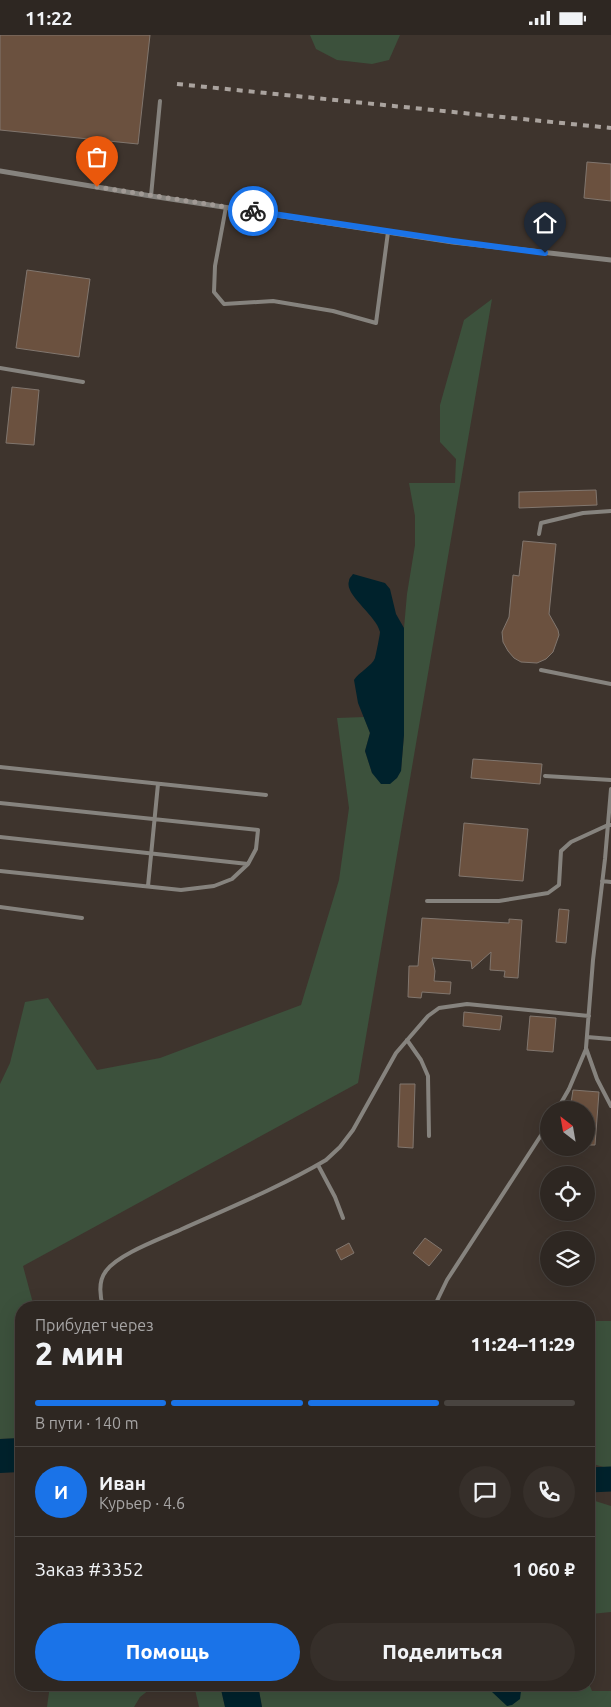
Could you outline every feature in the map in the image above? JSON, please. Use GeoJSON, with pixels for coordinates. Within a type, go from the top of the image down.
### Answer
{"type":"FeatureCollection","features":[{"type":"Feature","properties":{"kind":"street"},"geometry":{"type":"LineString","coordinates":[[0,171],[388,232],[611,260]]}},
{"type":"Feature","properties":{"kind":"lane"},"geometry":{"type":"LineString","coordinates":[[151,196],[160,101]]}},
{"type":"Feature","properties":{"kind":"lane"},"geometry":{"type":"LineString","coordinates":[[226,207],[215,266],[214,292],[224,304],[273,301],[333,311],[376,323],[388,232]]}},
{"type":"Feature","properties":{"kind":"lane"},"geometry":{"type":"LineString","coordinates":[[0,368],[84,382]]}},
{"type":"Feature","properties":{"kind":"lane"},"geometry":{"type":"LineString","coordinates":[[539,534],[541,523],[583,513],[611,511]]}},
{"type":"Feature","properties":{"kind":"lane"},"geometry":{"type":"LineString","coordinates":[[541,670],[611,684]]}},
{"type":"Feature","properties":{"kind":"lane"},"geometry":{"type":"LineString","coordinates":[[0,767],[266,795]]}},
{"type":"Feature","properties":{"kind":"lane"},"geometry":{"type":"LineString","coordinates":[[545,776],[611,780]]}},
{"type":"Feature","properties":{"kind":"lane"},"geometry":{"type":"LineString","coordinates":[[148,886],[158,784]]}},
{"type":"Feature","properties":{"kind":"lane"},"geometry":{"type":"LineString","coordinates":[[562,1101],[586,1048],[611,789]]}},
{"type":"Feature","properties":{"kind":"lane"},"geometry":{"type":"LineString","coordinates":[[0,803],[258,830],[256,849],[248,865],[232,879],[214,886],[181,890],[0,871]]}},
{"type":"Feature","properties":{"kind":"lane"},"geometry":{"type":"LineString","coordinates":[[427,901],[499,901],[548,893],[559,885],[561,851],[571,842],[609,825]]}},
{"type":"Feature","properties":{"kind":"lane"},"geometry":{"type":"LineString","coordinates":[[0,837],[248,865]]}},
{"type":"Feature","properties":{"kind":"lane"},"geometry":{"type":"LineString","coordinates":[[602,881],[611,882]]}},
{"type":"Feature","properties":{"kind":"lane"},"geometry":{"type":"LineString","coordinates":[[0,907],[82,918]]}},
{"type":"Feature","properties":{"kind":"lane"},"geometry":{"type":"LineString","coordinates":[[102,1301],[100,1287],[102,1277],[106,1270],[114,1263],[141,1247],[219,1212],[326,1160],[340,1147],[348,1136],[388,1066],[407,1040],[428,1016],[439,1008],[468,1004],[589,1016]]}},
{"type":"Feature","properties":{"kind":"lane"},"geometry":{"type":"LineString","coordinates":[[587,1037],[611,1039]]}},
{"type":"Feature","properties":{"kind":"lane"},"geometry":{"type":"LineString","coordinates":[[407,1040],[421,1060],[428,1076],[430,1136]]}},
{"type":"Feature","properties":{"kind":"lane"},"geometry":{"type":"LineString","coordinates":[[586,1048],[597,1079],[611,1107]]}},
{"type":"Feature","properties":{"kind":"lane"},"geometry":{"type":"LineString","coordinates":[[437,1301],[447,1280],[540,1137]]}},
{"type":"Feature","properties":{"kind":"lane"},"geometry":{"type":"LineString","coordinates":[[318,1165],[335,1197],[343,1218]]}},
{"type":"Feature","properties":{"kind":"green space"},"geometry":{"type":"Polygon","coordinates":[[[310,35],[400,35],[389,60],[372,64],[337,60],[316,49],[310,35]]]}},
{"type":"Feature","properties":{"kind":"green space"},"geometry":{"type":"Polygon","coordinates":[[[492,299],[358,1083],[23,1266],[32,1301],[15,1301],[15,1438],[0,1439],[0,1084],[10,1063],[25,1002],[48,998],[97,1070],[160,1058],[301,1005],[339,880],[349,808],[337,718],[364,717],[370,733],[365,751],[372,773],[401,771],[404,735],[404,628],[415,545],[415,516],[409,483],[455,483],[456,459],[440,442],[440,405],[464,320],[492,299]]]}},
{"type":"Feature","properties":{"kind":"green space"},"geometry":{"type":"Polygon","coordinates":[[[595,1321],[611,1321],[611,1469],[595,1465],[595,1321]]]}},
{"type":"Feature","properties":{"kind":"green space"},"geometry":{"type":"Polygon","coordinates":[[[595,1501],[611,1506],[611,1612],[595,1614],[595,1501]]]}},
{"type":"Feature","properties":{"kind":"green space"},"geometry":{"type":"Polygon","coordinates":[[[49,1691],[148,1691],[140,1697],[134,1707],[47,1707],[49,1691]]]}},
{"type":"Feature","properties":{"kind":"green space"},"geometry":{"type":"Polygon","coordinates":[[[195,1691],[221,1691],[225,1707],[199,1707],[195,1691]]]}},
{"type":"Feature","properties":{"kind":"green space"},"geometry":{"type":"Polygon","coordinates":[[[259,1691],[611,1691],[611,1707],[262,1707],[259,1691]]]}},
{"type":"Feature","properties":{"kind":"water"},"geometry":{"type":"Polygon","coordinates":[[[353,574],[385,583],[390,589],[396,614],[404,628],[404,735],[401,771],[390,784],[381,784],[372,773],[365,751],[370,733],[358,703],[354,680],[376,656],[380,632],[373,619],[351,592],[349,580],[353,574]]]}},
{"type":"Feature","properties":{"kind":"water"},"geometry":{"type":"Polygon","coordinates":[[[15,1438],[15,1472],[0,1473],[0,1439],[15,1438]]]}},
{"type":"Feature","properties":{"kind":"water"},"geometry":{"type":"Polygon","coordinates":[[[221,1691],[259,1691],[262,1707],[225,1707],[221,1691]]]}},
{"type":"Feature","properties":{"kind":"water"},"geometry":{"type":"Polygon","coordinates":[[[490,1691],[521,1691],[520,1699],[507,1706],[490,1691]]]}},
{"type":"Feature","properties":{"kind":"building"},"geometry":{"type":"Polygon","coordinates":[[[0,35],[150,35],[138,144],[0,130],[0,35]]]}},
{"type":"Feature","properties":{"kind":"building"},"geometry":{"type":"Polygon","coordinates":[[[587,162],[611,164],[611,201],[584,198],[587,162]]]}},
{"type":"Feature","properties":{"kind":"building"},"geometry":{"type":"Polygon","coordinates":[[[27,270],[90,279],[79,357],[16,348],[27,270]]]}},
{"type":"Feature","properties":{"kind":"building"},"geometry":{"type":"Polygon","coordinates":[[[12,387],[39,390],[34,445],[6,443],[12,387]]]}},
{"type":"Feature","properties":{"kind":"building"},"geometry":{"type":"Polygon","coordinates":[[[596,490],[597,505],[519,508],[519,492],[596,490]]]}},
{"type":"Feature","properties":{"kind":"building"},"geometry":{"type":"Polygon","coordinates":[[[523,541],[556,544],[549,614],[559,635],[553,652],[546,659],[537,663],[521,662],[514,658],[503,642],[502,632],[509,617],[513,575],[519,576],[523,541]]]}},
{"type":"Feature","properties":{"kind":"building"},"geometry":{"type":"Polygon","coordinates":[[[473,759],[542,764],[540,784],[471,778],[473,759]]]}},
{"type":"Feature","properties":{"kind":"building"},"geometry":{"type":"Polygon","coordinates":[[[464,823],[528,829],[523,881],[459,876],[464,823]]]}},
{"type":"Feature","properties":{"kind":"building"},"geometry":{"type":"Polygon","coordinates":[[[559,909],[569,910],[566,943],[556,942],[559,909]]]}},
{"type":"Feature","properties":{"kind":"building"},"geometry":{"type":"Polygon","coordinates":[[[422,918],[509,923],[509,919],[522,920],[518,978],[504,977],[505,971],[490,970],[491,952],[472,969],[471,961],[432,958],[435,971],[434,981],[451,982],[450,994],[422,992],[421,998],[408,997],[409,966],[418,966],[422,918]]]}},
{"type":"Feature","properties":{"kind":"building"},"geometry":{"type":"Polygon","coordinates":[[[464,1012],[502,1016],[500,1030],[463,1026],[464,1012]]]}},
{"type":"Feature","properties":{"kind":"building"},"geometry":{"type":"Polygon","coordinates":[[[530,1016],[556,1018],[553,1052],[527,1050],[530,1016]]]}},
{"type":"Feature","properties":{"kind":"building"},"geometry":{"type":"Polygon","coordinates":[[[400,1084],[415,1084],[413,1148],[398,1147],[400,1084]]]}},
{"type":"Feature","properties":{"kind":"building"},"geometry":{"type":"Polygon","coordinates":[[[573,1090],[599,1092],[595,1145],[595,1101],[571,1101],[573,1090]]]}},
{"type":"Feature","properties":{"kind":"building"},"geometry":{"type":"Polygon","coordinates":[[[425,1238],[442,1250],[429,1266],[413,1253],[425,1238]]]}},
{"type":"Feature","properties":{"kind":"building"},"geometry":{"type":"Polygon","coordinates":[[[349,1243],[354,1253],[341,1260],[336,1250],[349,1243]]]}},
{"type":"Feature","properties":{"kind":"waterway"},"geometry":{"type":"LineString","coordinates":[[595,1480],[611,1479]]}},
{"type":"Feature","properties":{"kind":"railway"},"geometry":{"type":"LineString","coordinates":[[177,84],[611,128]]}},
{"type":"Feature","properties":{"kind":"way so far"},"geometry":{"type":"LineString","coordinates":[[97,187],[253,211]]}},
{"type":"Feature","properties":{"kind":"route"},"geometry":{"type":"LineString","coordinates":[[253,211],[545,253]]}}]}
